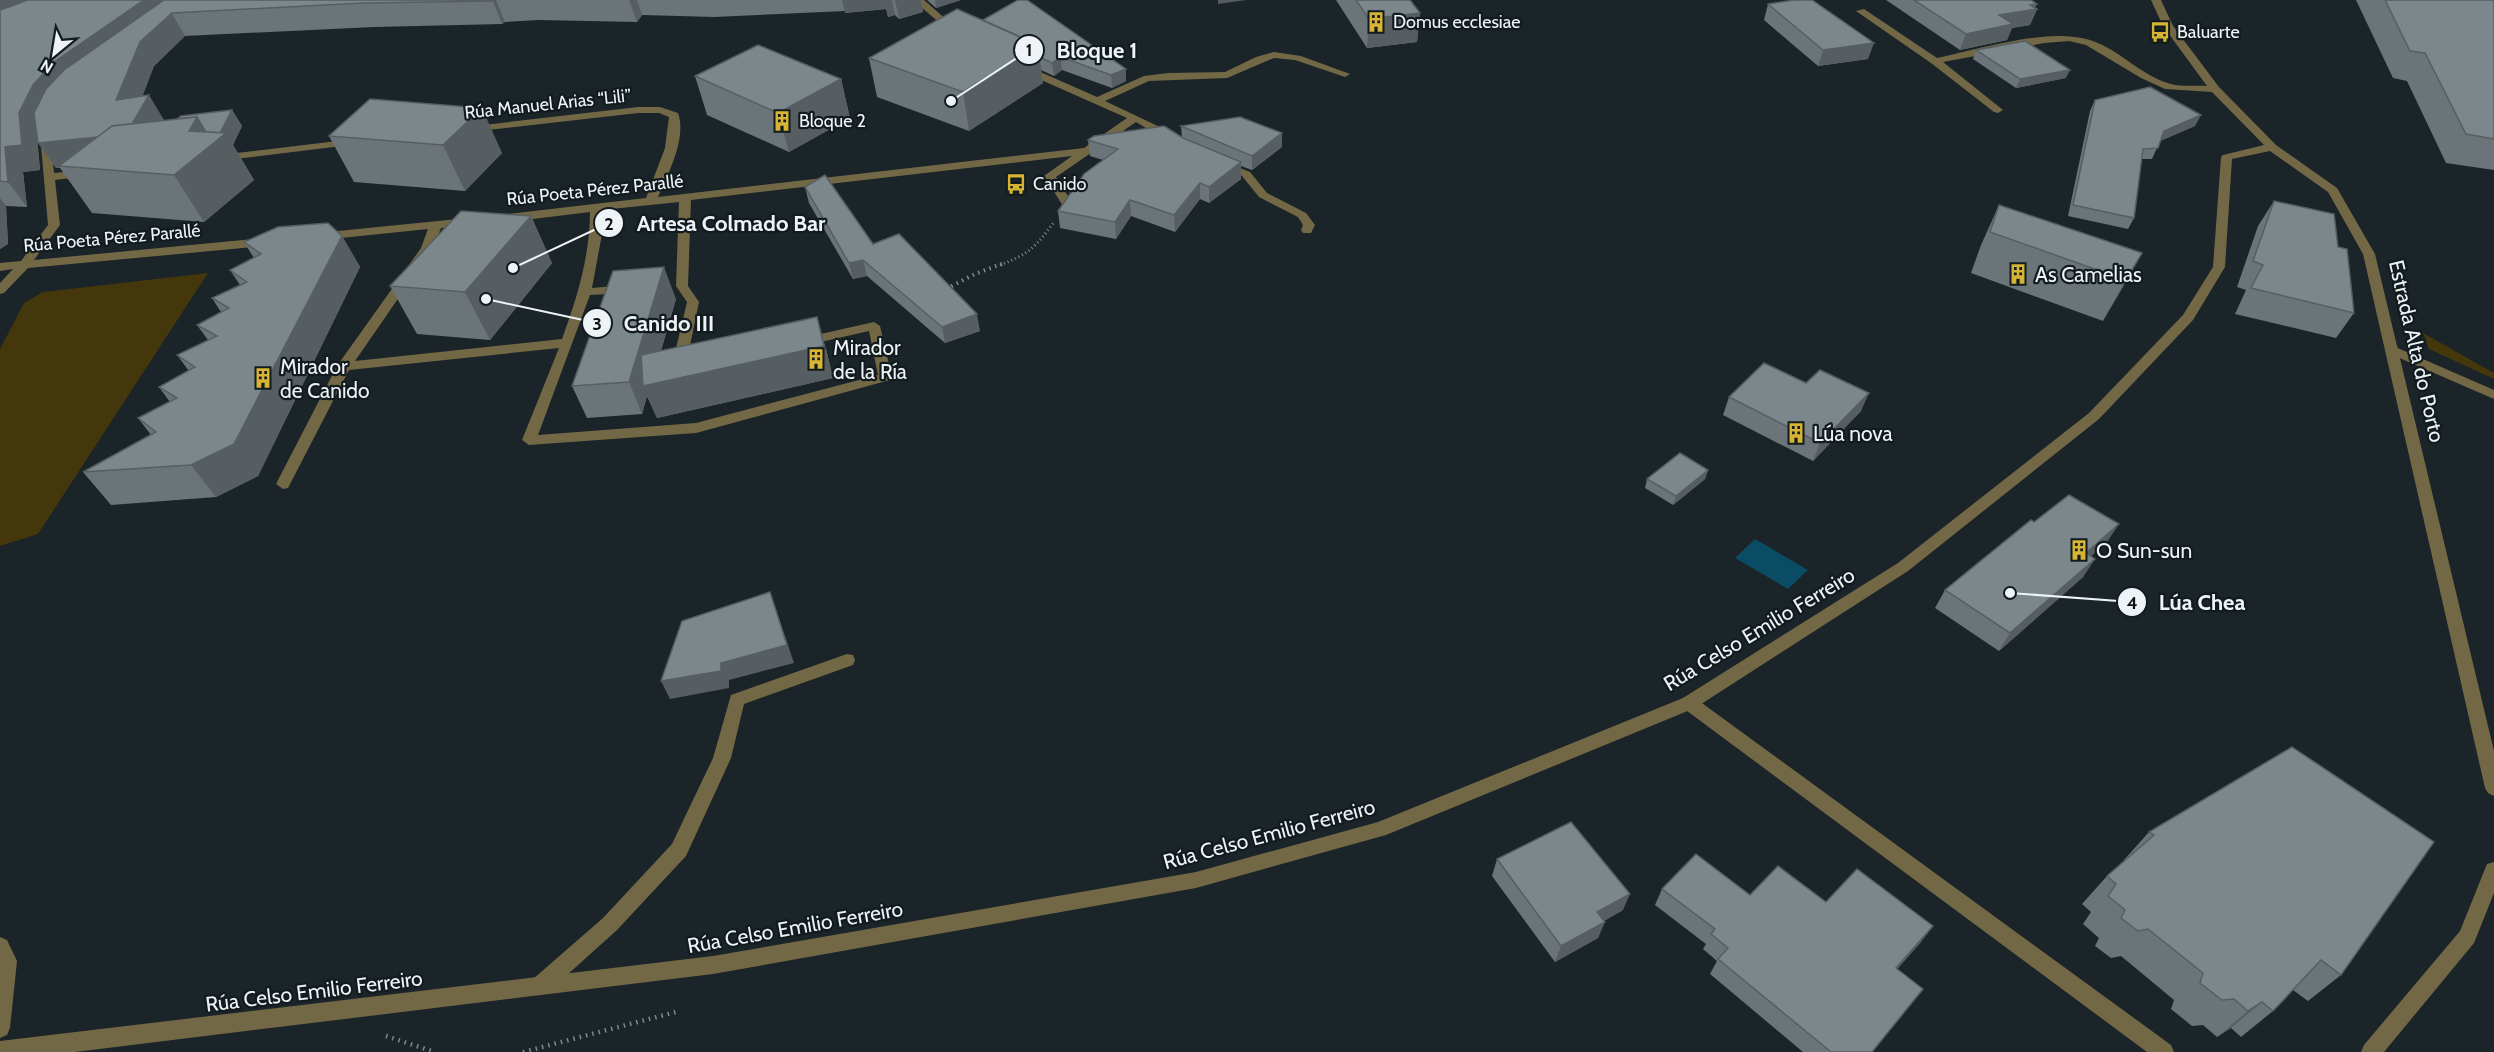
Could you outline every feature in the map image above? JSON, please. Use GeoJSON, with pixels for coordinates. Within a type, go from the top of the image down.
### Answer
{"type":"FeatureCollection","features":[{"type":"Feature","properties":{"kind":"street"},"geometry":{"type":"LineString","coordinates":[[918,0],[960,37]]}},
{"type":"Feature","properties":{"kind":"street","name":"Estrada Alta do Porto"},"geometry":{"type":"LineString","coordinates":[[2156,0],[2168,26],[2215,89],[2272,147],[2333,190],[2369,254],[2494,788]]}},
{"type":"Feature","properties":{"kind":"street"},"geometry":{"type":"LineString","coordinates":[[1861,11],[1935,62],[1998,110]]}},
{"type":"Feature","properties":{"kind":"street"},"geometry":{"type":"LineString","coordinates":[[1935,62],[2044,40],[2069,38],[2090,43],[2145,76],[2169,87],[2215,89]]}},
{"type":"Feature","properties":{"kind":"street"},"geometry":{"type":"LineString","coordinates":[[1098,101],[1147,78],[1223,76],[1235,73],[1268,55],[1284,55],[1345,74]]}},
{"type":"Feature","properties":{"kind":"street"},"geometry":{"type":"LineString","coordinates":[[1012,63],[1135,118],[1160,131],[1180,146]]}},
{"type":"Feature","properties":{"kind":"street","name":"Rúa Manuel Arias “Lili”"},"geometry":{"type":"LineString","coordinates":[[461,130],[638,110],[660,110],[674,115],[675,130],[658,185],[650,202]]}},
{"type":"Feature","properties":{"kind":"street"},"geometry":{"type":"LineString","coordinates":[[1067,204],[1050,176],[1135,118]]}},
{"type":"Feature","properties":{"kind":"street"},"geometry":{"type":"LineString","coordinates":[[1,288],[26,263],[54,225],[44,137],[52,120]]}},
{"type":"Feature","properties":{"kind":"street"},"geometry":{"type":"LineString","coordinates":[[213,158],[367,141]]}},
{"type":"Feature","properties":{"kind":"street","name":"Rúa Celso Emilio Ferreiro"},"geometry":{"type":"LineString","coordinates":[[0,1051],[713,965],[1196,880],[1380,829],[1689,703],[1903,567],[2094,416],[2188,317],[2219,267],[2227,157],[2272,147]]}},
{"type":"Feature","properties":{"kind":"street","name":"Rúa Poeta Pérez Parallé"},"geometry":{"type":"LineString","coordinates":[[307,238],[686,199],[1085,151]]}},
{"type":"Feature","properties":{"kind":"street"},"geometry":{"type":"LineString","coordinates":[[1208,158],[1246,174],[1263,195],[1302,215],[1308,225],[1307,230]]}},
{"type":"Feature","properties":{"kind":"street"},"geometry":{"type":"LineString","coordinates":[[48,177],[95,172]]}},
{"type":"Feature","properties":{"kind":"street"},"geometry":{"type":"LineString","coordinates":[[686,199],[677,286],[693,302],[678,369],[689,366]]}},
{"type":"Feature","properties":{"kind":"street"},"geometry":{"type":"LineString","coordinates":[[596,208],[597,228],[584,292],[529,440],[696,428],[885,377],[874,326],[793,344]]}},
{"type":"Feature","properties":{"kind":"street"},"geometry":{"type":"LineString","coordinates":[[283,484],[344,366],[427,248],[436,225]]}},
{"type":"Feature","properties":{"kind":"street","name":"Rúa Poeta Pérez Parallé"},"geometry":{"type":"LineString","coordinates":[[0,267],[283,240]]}},
{"type":"Feature","properties":{"kind":"street"},"geometry":{"type":"LineString","coordinates":[[584,292],[639,289]]}},
{"type":"Feature","properties":{"kind":"street"},"geometry":{"type":"LineString","coordinates":[[344,366],[566,344]]}},
{"type":"Feature","properties":{"kind":"street"},"geometry":{"type":"LineString","coordinates":[[2393,350],[2494,395]]}},
{"type":"Feature","properties":{"kind":"street"},"geometry":{"type":"LineString","coordinates":[[540,986],[610,924],[679,850],[722,758],[738,700],[847,660]]}},
{"type":"Feature","properties":{"kind":"street"},"geometry":{"type":"LineString","coordinates":[[1689,703],[2164,1052]]}},
{"type":"Feature","properties":{"kind":"street"},"geometry":{"type":"LineString","coordinates":[[2371,1052],[2467,937],[2493,879]]}},
{"type":"Feature","properties":{"kind":"street"},"geometry":{"type":"LineString","coordinates":[[0,946],[7,961],[0,1028]]}},
{"type":"Feature","properties":{"kind":"path"},"geometry":{"type":"LineString","coordinates":[[936,294],[975,274],[1016,259],[1036,246],[1067,204]]}},
{"type":"Feature","properties":{"kind":"path"},"geometry":{"type":"LineString","coordinates":[[523,1052],[676,1012]]}},
{"type":"Feature","properties":{"kind":"shaded area"},"geometry":{"type":"Polygon","coordinates":[[[208,273],[38,534],[0,546],[0,349],[24,303],[43,292],[208,273]]]}},
{"type":"Feature","properties":{"kind":"shaded area"},"geometry":{"type":"Polygon","coordinates":[[[2423,333],[2494,373],[2494,379],[2429,349],[2423,333]]]}},
{"type":"Feature","properties":{"kind":"water"},"geometry":{"type":"Polygon","coordinates":[[[1755,539],[1808,570],[1788,589],[1735,558],[1755,539]]]}},
{"type":"Feature","properties":{"kind":"building"},"geometry":{"type":"Polygon","coordinates":[[[28,0],[144,0],[54,62],[33,85],[19,113],[22,145],[5,147],[8,182],[0,181],[0,10],[28,0]]]}},
{"type":"Feature","properties":{"kind":"building"},"geometry":{"type":"Polygon","coordinates":[[[164,0],[494,0],[363,3],[172,13],[140,42],[116,100],[149,95],[132,124],[112,126],[98,137],[38,143],[34,113],[46,89],[64,70],[164,0]]]}},
{"type":"Feature","properties":{"kind":"building"},"geometry":{"type":"Polygon","coordinates":[[[1018,0],[1027,0],[1126,69],[1111,75],[1061,57],[1052,63],[1040,57],[1038,45],[983,20],[1018,0]]]}},
{"type":"Feature","properties":{"kind":"building"},"geometry":{"type":"Polygon","coordinates":[[[1356,0],[1410,0],[1420,13],[1369,19],[1356,0]]]}},
{"type":"Feature","properties":{"kind":"building"},"geometry":{"type":"Polygon","coordinates":[[[1812,0],[1874,43],[1823,50],[1768,4],[1812,0]]]}},
{"type":"Feature","properties":{"kind":"building"},"geometry":{"type":"Polygon","coordinates":[[[1914,0],[2031,0],[2037,4],[2030,5],[2037,9],[1999,15],[2013,24],[1966,34],[1914,0]]]}},
{"type":"Feature","properties":{"kind":"building"},"geometry":{"type":"Polygon","coordinates":[[[2385,0],[2494,0],[2494,139],[2466,134],[2425,53],[2410,51],[2385,0]]]}},
{"type":"Feature","properties":{"kind":"building"},"geometry":{"type":"Polygon","coordinates":[[[957,9],[1038,45],[963,92],[869,58],[957,9]]]}},
{"type":"Feature","properties":{"kind":"building"},"geometry":{"type":"Polygon","coordinates":[[[2025,41],[2070,70],[2020,79],[1976,50],[2025,41]]]}},
{"type":"Feature","properties":{"kind":"building"},"geometry":{"type":"Polygon","coordinates":[[[758,45],[841,79],[778,113],[695,76],[758,45]]]}},
{"type":"Feature","properties":{"kind":"building"},"geometry":{"type":"Polygon","coordinates":[[[2150,87],[2201,115],[2164,131],[2158,148],[2143,149],[2134,218],[2073,205],[2095,100],[2150,87]]]}},
{"type":"Feature","properties":{"kind":"building"},"geometry":{"type":"Polygon","coordinates":[[[370,99],[482,108],[443,145],[329,136],[370,99]]]}},
{"type":"Feature","properties":{"kind":"building"},"geometry":{"type":"Polygon","coordinates":[[[232,110],[220,133],[206,132],[197,117],[177,119],[181,116],[232,110]]]}},
{"type":"Feature","properties":{"kind":"building"},"geometry":{"type":"Polygon","coordinates":[[[197,117],[189,131],[226,133],[174,175],[59,166],[112,126],[197,117]]]}},
{"type":"Feature","properties":{"kind":"building"},"geometry":{"type":"Polygon","coordinates":[[[1240,117],[1282,133],[1252,156],[1181,126],[1240,117]]]}},
{"type":"Feature","properties":{"kind":"building"},"geometry":{"type":"Polygon","coordinates":[[[1164,126],[1183,138],[1241,162],[1209,187],[1200,183],[1174,215],[1130,200],[1115,222],[1058,211],[1084,174],[1118,149],[1088,140],[1094,136],[1164,126]]]}},
{"type":"Feature","properties":{"kind":"building"},"geometry":{"type":"Polygon","coordinates":[[[825,175],[873,244],[899,234],[977,314],[942,327],[863,260],[849,263],[805,187],[825,175]]]}},
{"type":"Feature","properties":{"kind":"building"},"geometry":{"type":"Polygon","coordinates":[[[2274,201],[2334,214],[2338,247],[2347,249],[2354,313],[2251,288],[2263,265],[2253,261],[2274,201]]]}},
{"type":"Feature","properties":{"kind":"building"},"geometry":{"type":"Polygon","coordinates":[[[1999,205],[2142,253],[2126,280],[1990,232],[1999,205]]]}},
{"type":"Feature","properties":{"kind":"building"},"geometry":{"type":"Polygon","coordinates":[[[461,211],[531,216],[465,292],[390,286],[461,211]]]}},
{"type":"Feature","properties":{"kind":"building"},"geometry":{"type":"Polygon","coordinates":[[[328,223],[342,236],[234,444],[191,465],[83,472],[156,432],[138,418],[177,398],[159,387],[195,367],[177,355],[217,336],[197,325],[229,308],[212,298],[247,282],[230,270],[261,254],[244,242],[278,227],[328,223]]]}},
{"type":"Feature","properties":{"kind":"building"},"geometry":{"type":"Polygon","coordinates":[[[664,267],[629,382],[572,386],[613,271],[664,267]]]}},
{"type":"Feature","properties":{"kind":"building"},"geometry":{"type":"Polygon","coordinates":[[[817,317],[824,346],[643,386],[641,355],[817,317]]]}},
{"type":"Feature","properties":{"kind":"building"},"geometry":{"type":"Polygon","coordinates":[[[1764,363],[1806,383],[1820,370],[1869,393],[1820,443],[1729,397],[1764,363]]]}},
{"type":"Feature","properties":{"kind":"building"},"geometry":{"type":"Polygon","coordinates":[[[1680,453],[1708,470],[1676,496],[1647,479],[1680,453]]]}},
{"type":"Feature","properties":{"kind":"building"},"geometry":{"type":"Polygon","coordinates":[[[2069,495],[2119,524],[2086,553],[2095,559],[2010,633],[1945,590],[2031,520],[2034,522],[2069,495]]]}},
{"type":"Feature","properties":{"kind":"building"},"geometry":{"type":"Polygon","coordinates":[[[770,592],[787,645],[721,663],[721,671],[661,681],[682,621],[770,592]]]}},
{"type":"Feature","properties":{"kind":"building"},"geometry":{"type":"Polygon","coordinates":[[[2292,747],[2434,842],[2341,975],[2321,960],[2273,1011],[2262,1002],[2248,1011],[2234,999],[2222,1000],[2200,983],[2203,973],[2148,929],[2138,931],[2121,918],[2125,910],[2108,896],[2116,884],[2107,876],[2154,835],[2149,832],[2292,747]]]}},
{"type":"Feature","properties":{"kind":"building"},"geometry":{"type":"Polygon","coordinates":[[[1571,822],[1630,894],[1597,912],[1605,922],[1561,946],[1497,859],[1571,822]]]}},
{"type":"Feature","properties":{"kind":"building"},"geometry":{"type":"Polygon","coordinates":[[[1696,854],[1750,895],[1778,866],[1826,902],[1857,869],[1933,926],[1896,968],[1923,989],[1872,1052],[1831,1052],[1718,959],[1728,948],[1711,934],[1715,929],[1662,889],[1696,854]]]}},
{"type":"Feature","properties":{"kind":"place","name":"Domus ecclesiae"},"geometry":{"type":"Point","coordinates":[1376,22]}},
{"type":"Feature","properties":{"kind":"place","name":"Baluarte"},"geometry":{"type":"Point","coordinates":[2160,32]}},
{"type":"Feature","properties":{"kind":"place","name":"Bloque 1"},"geometry":{"type":"Point","coordinates":[951,101]}},
{"type":"Feature","properties":{"kind":"place","name":"Bloque 2"},"geometry":{"type":"Point","coordinates":[782,121]}},
{"type":"Feature","properties":{"kind":"place","name":"Canido"},"geometry":{"type":"Point","coordinates":[1016,184]}},
{"type":"Feature","properties":{"kind":"place","name":"Artesa Colmado Bar"},"geometry":{"type":"Point","coordinates":[513,268]}},
{"type":"Feature","properties":{"kind":"place","name":"As Camelias"},"geometry":{"type":"Point","coordinates":[2018,274]}},
{"type":"Feature","properties":{"kind":"place","name":"Canido III"},"geometry":{"type":"Point","coordinates":[486,299]}},
{"type":"Feature","properties":{"kind":"place","name":"Mirador de la Ría"},"geometry":{"type":"Point","coordinates":[816,359]}},
{"type":"Feature","properties":{"kind":"place","name":"Mirador de Canido"},"geometry":{"type":"Point","coordinates":[263,378]}},
{"type":"Feature","properties":{"kind":"place","name":"Lúa nova"},"geometry":{"type":"Point","coordinates":[1796,433]}},
{"type":"Feature","properties":{"kind":"place","name":"O Sun-sun"},"geometry":{"type":"Point","coordinates":[2079,550]}},
{"type":"Feature","properties":{"kind":"place","name":"Lúa Chea"},"geometry":{"type":"Point","coordinates":[2010,593]}}]}
